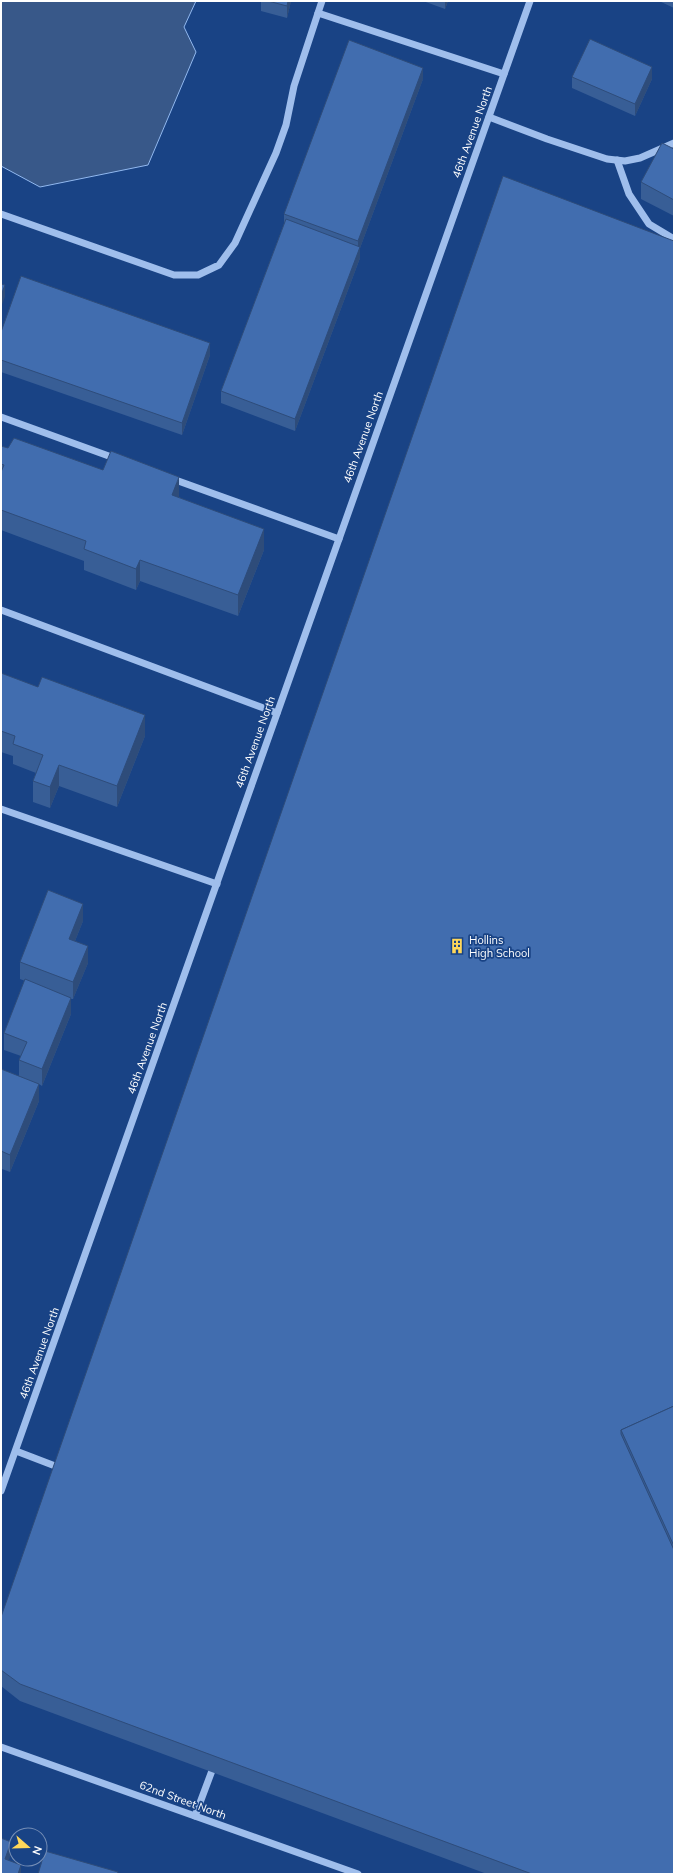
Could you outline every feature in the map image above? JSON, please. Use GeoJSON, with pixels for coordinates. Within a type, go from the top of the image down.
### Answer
{"type":"FeatureCollection","features":[{"type":"Feature","properties":{"kind":"street"},"geometry":{"type":"LineString","coordinates":[[1,214],[174,275],[198,275],[218,265],[236,243],[276,153],[286,125],[294,86],[322,1]]}},
{"type":"Feature","properties":{"kind":"street","name":"46th Avenue North"},"geometry":{"type":"LineString","coordinates":[[1,1491],[530,1]]}},
{"type":"Feature","properties":{"kind":"street"},"geometry":{"type":"LineString","coordinates":[[318,13],[504,74]]}},
{"type":"Feature","properties":{"kind":"street"},"geometry":{"type":"LineString","coordinates":[[489,117],[587,153],[617,160],[640,158],[674,144]]}},
{"type":"Feature","properties":{"kind":"street"},"geometry":{"type":"LineString","coordinates":[[617,160],[629,194],[649,224],[674,239]]}},
{"type":"Feature","properties":{"kind":"street"},"geometry":{"type":"LineString","coordinates":[[1,417],[121,460]]}},
{"type":"Feature","properties":{"kind":"street"},"geometry":{"type":"LineString","coordinates":[[166,477],[339,539]]}},
{"type":"Feature","properties":{"kind":"street"},"geometry":{"type":"LineString","coordinates":[[1,610],[277,713]]}},
{"type":"Feature","properties":{"kind":"street"},"geometry":{"type":"LineString","coordinates":[[1,809],[217,884]]}},
{"type":"Feature","properties":{"kind":"street"},"geometry":{"type":"LineString","coordinates":[[16,1451],[70,1472]]}},
{"type":"Feature","properties":{"kind":"street","name":"62nd Street North"},"geometry":{"type":"LineString","coordinates":[[1,1747],[358,1874]]}},
{"type":"Feature","properties":{"kind":"street"},"geometry":{"type":"LineString","coordinates":[[195,1816],[213,1768],[207,1755]]}},
{"type":"Feature","properties":{"kind":"water"},"geometry":{"type":"Polygon","coordinates":[[[1,1],[196,1],[184,27],[196,52],[148,165],[40,187],[1,166],[1,1]]]}},
{"type":"Feature","properties":{"kind":"building"},"geometry":{"type":"Polygon","coordinates":[[[268,1],[288,1],[287,6],[268,1]]]}},
{"type":"Feature","properties":{"kind":"building"},"geometry":{"type":"Polygon","coordinates":[[[590,39],[652,67],[635,104],[572,77],[590,39]]]}},
{"type":"Feature","properties":{"kind":"building"},"geometry":{"type":"Polygon","coordinates":[[[349,40],[423,68],[358,241],[284,214],[349,40]]]}},
{"type":"Feature","properties":{"kind":"building"},"geometry":{"type":"Polygon","coordinates":[[[662,143],[674,149],[674,200],[641,182],[662,143]]]}},
{"type":"Feature","properties":{"kind":"building","name":"Hollins High School"},"geometry":{"type":"Polygon","coordinates":[[[503,176],[674,241],[674,1406],[621,1430],[621,1434],[674,1550],[674,1874],[532,1874],[20,1684],[1,1670],[1,1617],[503,176]]]}},
{"type":"Feature","properties":{"kind":"building"},"geometry":{"type":"Polygon","coordinates":[[[286,219],[360,247],[295,419],[221,391],[286,219]]]}},
{"type":"Feature","properties":{"kind":"building"},"geometry":{"type":"Polygon","coordinates":[[[21,276],[210,343],[182,423],[1,360],[1,332],[21,276]]]}},
{"type":"Feature","properties":{"kind":"building"},"geometry":{"type":"Polygon","coordinates":[[[1,284],[5,285],[1,295],[1,284]]]}},
{"type":"Feature","properties":{"kind":"building"},"geometry":{"type":"Polygon","coordinates":[[[14,438],[103,470],[111,451],[179,477],[172,495],[264,529],[238,595],[140,560],[136,569],[84,549],[86,541],[1,510],[1,472],[4,465],[1,464],[1,446],[8,448],[14,438]]]}},
{"type":"Feature","properties":{"kind":"building"},"geometry":{"type":"Polygon","coordinates":[[[1,673],[38,687],[42,677],[145,715],[117,786],[59,765],[50,787],[33,781],[43,755],[13,744],[15,736],[1,731],[1,673]]]}},
{"type":"Feature","properties":{"kind":"building"},"geometry":{"type":"Polygon","coordinates":[[[48,890],[83,904],[69,939],[88,946],[73,982],[20,962],[48,890]]]}},
{"type":"Feature","properties":{"kind":"building"},"geometry":{"type":"Polygon","coordinates":[[[25,979],[71,998],[42,1069],[19,1060],[27,1042],[4,1033],[25,979]]]}},
{"type":"Feature","properties":{"kind":"building"},"geometry":{"type":"Polygon","coordinates":[[[1,1069],[39,1084],[10,1155],[1,1151],[1,1069]]]}},
{"type":"Feature","properties":{"kind":"building"},"geometry":{"type":"Polygon","coordinates":[[[674,1406],[674,1546],[621,1430],[674,1406]]]}},
{"type":"Feature","properties":{"kind":"building"},"geometry":{"type":"Polygon","coordinates":[[[1,1838],[8,1841],[8,1850],[5,1859],[8,1860],[8,1867],[20,1867],[18,1874],[1,1874],[1,1838]]]}},
{"type":"Feature","properties":{"kind":"building"},"geometry":{"type":"Polygon","coordinates":[[[48,1852],[118,1872],[117,1874],[38,1874],[40,1867],[48,1867],[48,1852]]]}},
{"type":"Feature","properties":{"kind":"place","name":"Hollins High School"},"geometry":{"type":"Point","coordinates":[457,946]}}]}
